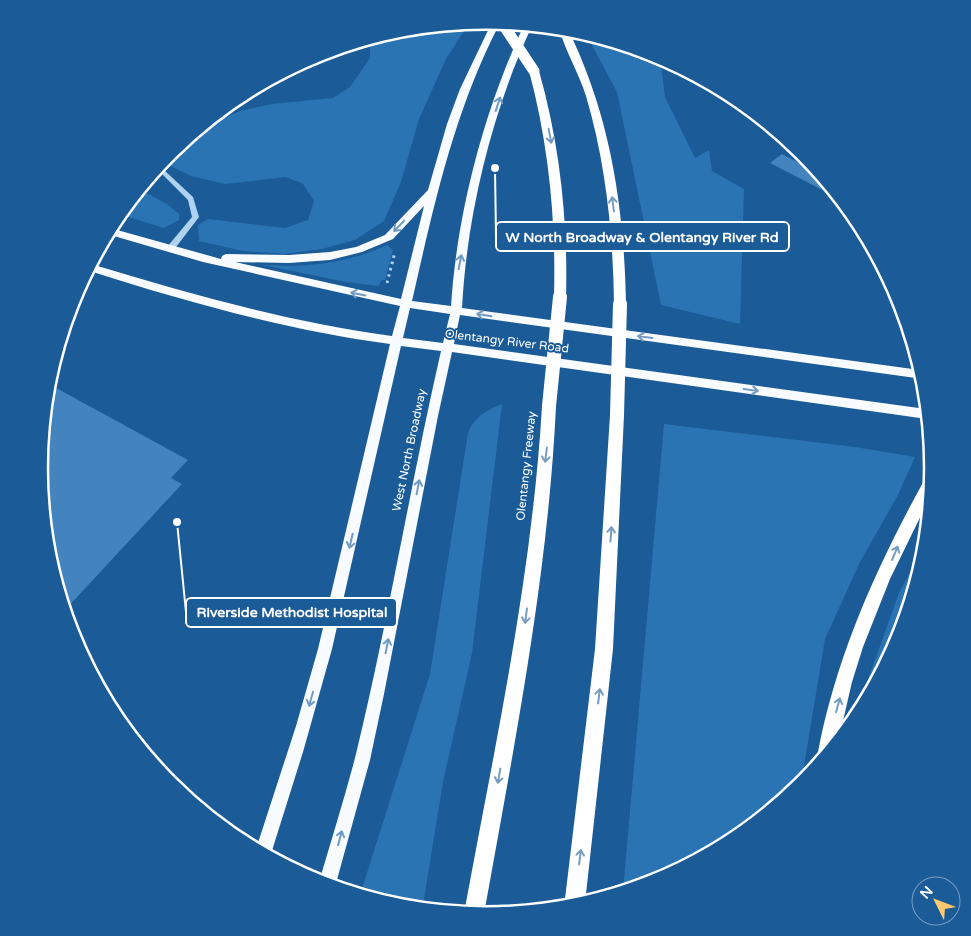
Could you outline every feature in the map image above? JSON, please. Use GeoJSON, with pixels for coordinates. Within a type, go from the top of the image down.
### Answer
{"type":"FeatureCollection","features":[{"type":"Feature","properties":{"kind":"highway"},"geometry":{"type":"LineString","coordinates":[[507,31],[534,71]]}},
{"type":"Feature","properties":{"kind":"highway","name":"Olentangy Freeway"},"geometry":{"type":"LineString","coordinates":[[476,906],[524,636],[547,443],[560,297],[561,263],[554,158],[543,102],[534,71],[518,31]]}},
{"type":"Feature","properties":{"kind":"highway"},"geometry":{"type":"LineString","coordinates":[[568,38],[592,98],[607,157],[620,265],[618,415],[604,649],[575,897]]}},
{"type":"Feature","properties":{"kind":"highway"},"geometry":{"type":"LineString","coordinates":[[829,740],[852,651],[907,526],[923,496]]}},
{"type":"Feature","properties":{"kind":"main road"},"geometry":{"type":"LineString","coordinates":[[265,846],[297,749],[324,651],[433,191],[459,102],[481,49],[491,30]]}},
{"type":"Feature","properties":{"kind":"main road","name":"West North Broadway"},"geometry":{"type":"LineString","coordinates":[[329,877],[362,760],[377,694],[432,416],[456,311],[458,276],[474,187],[489,130],[511,61],[525,32]]}},
{"type":"Feature","properties":{"kind":"main road"},"geometry":{"type":"LineString","coordinates":[[203,258],[289,259],[330,256],[358,250],[388,237],[433,191]]}},
{"type":"Feature","properties":{"kind":"main road","name":"Olentangy River Road"},"geometry":{"type":"LineString","coordinates":[[116,233],[203,258],[406,304],[913,374]]}},
{"type":"Feature","properties":{"kind":"main road","name":"Olentangy River Road"},"geometry":{"type":"LineString","coordinates":[[95,269],[151,288],[339,333],[448,348],[486,351],[808,399],[920,413]]}},
{"type":"Feature","properties":{"kind":"lane"},"geometry":{"type":"LineString","coordinates":[[163,172],[190,199],[196,217],[170,249]]}},
{"type":"Feature","properties":{"kind":"path"},"geometry":{"type":"LineString","coordinates":[[387,284],[395,249]]}},
{"type":"Feature","properties":{"kind":"shaded area"},"geometry":{"type":"Polygon","coordinates":[[[464,31],[446,59],[419,119],[401,182],[384,221],[355,240],[322,249],[284,254],[243,251],[199,241],[198,225],[208,219],[285,228],[308,220],[314,201],[303,184],[286,177],[225,184],[191,176],[169,165],[219,121],[240,111],[272,104],[333,98],[350,87],[370,58],[370,46],[372,45],[400,38],[464,31]]]}},
{"type":"Feature","properties":{"kind":"shaded area"},"geometry":{"type":"Polygon","coordinates":[[[591,43],[626,53],[661,67],[665,97],[695,158],[709,150],[712,171],[744,189],[740,324],[661,305],[617,92],[591,43]]]}},
{"type":"Feature","properties":{"kind":"shaded area"},"geometry":{"type":"Polygon","coordinates":[[[145,192],[167,204],[179,214],[179,220],[164,228],[127,216],[145,192]]]}},
{"type":"Feature","properties":{"kind":"shaded area"},"geometry":{"type":"Polygon","coordinates":[[[387,245],[393,250],[385,280],[382,280],[378,286],[346,282],[263,265],[295,266],[326,263],[358,256],[387,245]]]}},
{"type":"Feature","properties":{"kind":"shaded area"},"geometry":{"type":"Polygon","coordinates":[[[502,404],[472,653],[443,782],[424,901],[400,898],[362,888],[430,674],[468,433],[474,422],[491,409],[502,404]]]}},
{"type":"Feature","properties":{"kind":"shaded area"},"geometry":{"type":"Polygon","coordinates":[[[664,424],[855,447],[915,457],[898,495],[860,562],[825,639],[803,769],[774,797],[729,832],[679,861],[624,884],[664,424]]]}},
{"type":"Feature","properties":{"kind":"shaded area"},"geometry":{"type":"Polygon","coordinates":[[[911,570],[890,636],[866,685],[866,685],[899,593],[911,570]]]}},
{"type":"Feature","properties":{"kind":"building"},"geometry":{"type":"Polygon","coordinates":[[[782,154],[800,164],[825,191],[770,163],[782,154]]]}},
{"type":"Feature","properties":{"kind":"building"},"geometry":{"type":"Polygon","coordinates":[[[55,387],[188,460],[171,478],[182,484],[70,605],[56,553],[48,497],[48,439],[55,387]]]}},
{"type":"Feature","properties":{"kind":"place","name":"W North Broadway & Olentangy River Rd"},"geometry":{"type":"Point","coordinates":[495,168]}},
{"type":"Feature","properties":{"kind":"place","name":"Riverside Methodist Hospital"},"geometry":{"type":"Point","coordinates":[177,522]}}]}
